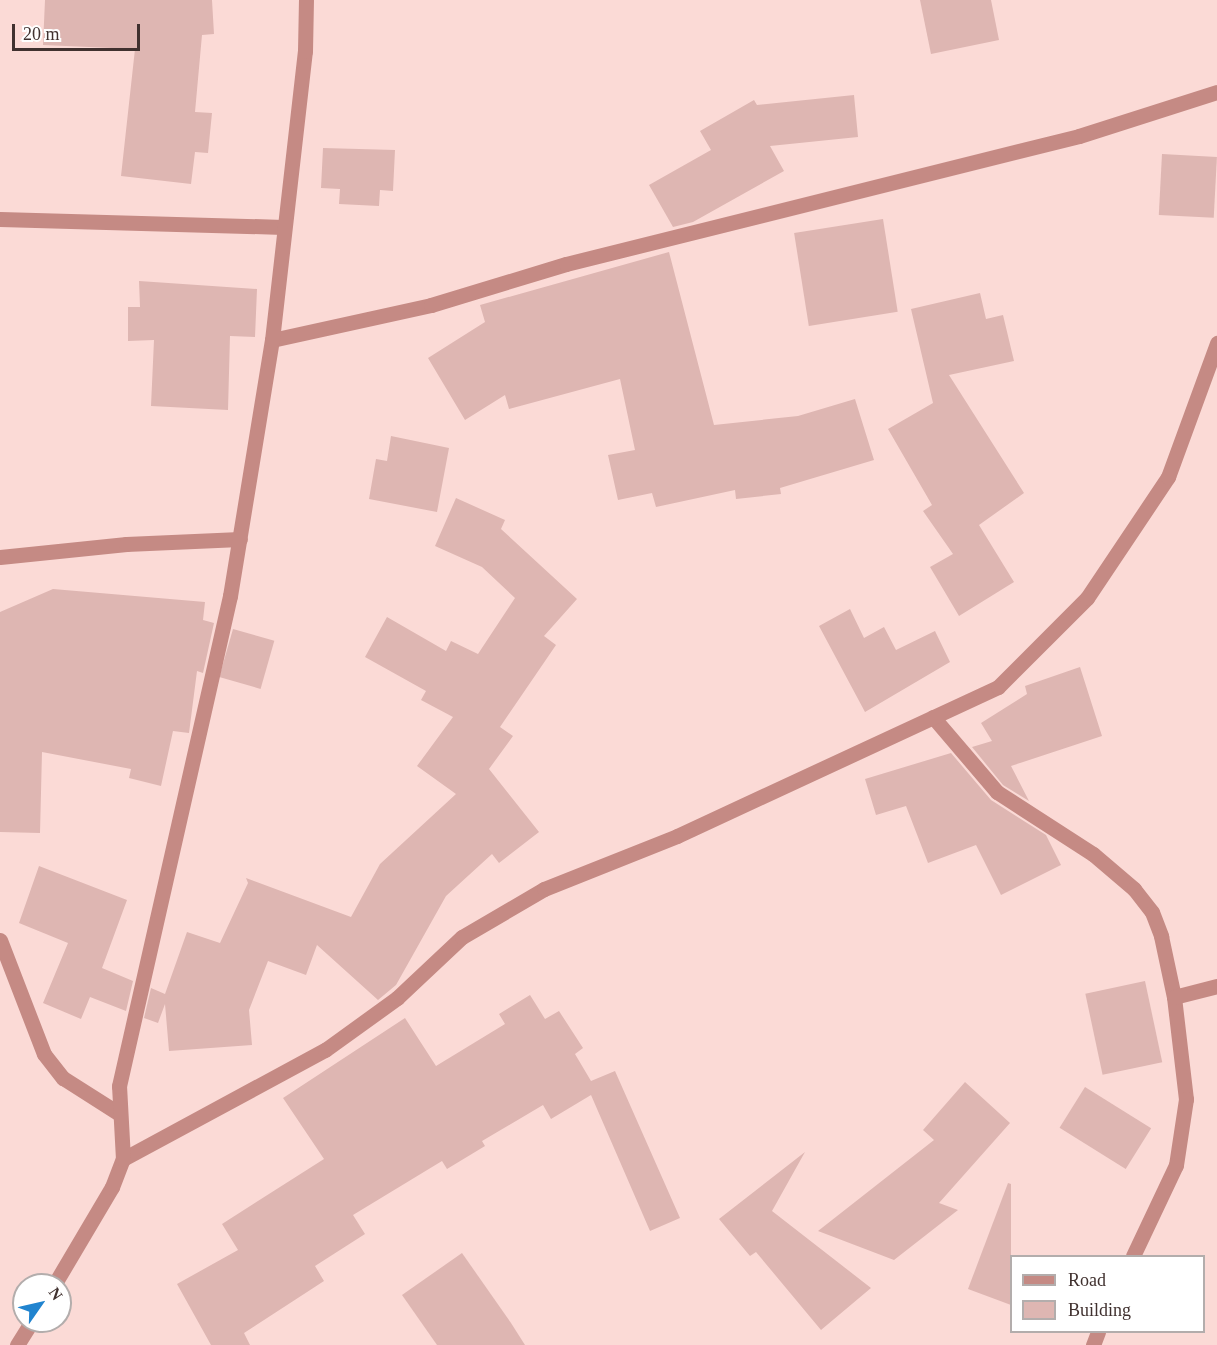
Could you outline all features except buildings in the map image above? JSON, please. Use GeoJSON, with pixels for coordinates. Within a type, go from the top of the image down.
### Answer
{"type":"FeatureCollection","features":[{"type":"Feature","properties":{"kind":"street"},"geometry":{"type":"LineString","coordinates":[[61,1273],[112,1187],[123,1159],[118,1113],[123,1067],[240,539],[272,340],[305,51],[306,0]]}},
{"type":"Feature","properties":{"kind":"street"},"geometry":{"type":"LineString","coordinates":[[272,340],[431,306],[566,264],[1079,136],[1217,92]]}},
{"type":"Feature","properties":{"kind":"street"},"geometry":{"type":"LineString","coordinates":[[0,219],[284,226]]}},
{"type":"Feature","properties":{"kind":"street"},"geometry":{"type":"LineString","coordinates":[[123,1159],[325,1050],[397,998],[462,937],[544,889],[677,836],[998,687],[1087,598],[1168,477],[1217,343]]}},
{"type":"Feature","properties":{"kind":"street"},"geometry":{"type":"LineString","coordinates":[[0,557],[126,544],[240,539]]}},
{"type":"Feature","properties":{"kind":"street"},"geometry":{"type":"LineString","coordinates":[[933,717],[998,792],[1093,854],[1134,889],[1152,912],[1161,936],[1174,997],[1186,1099],[1176,1165],[1134,1255]]}},
{"type":"Feature","properties":{"kind":"street"},"geometry":{"type":"LineString","coordinates":[[0,940],[44,1054],[63,1078],[118,1113]]}},
{"type":"Feature","properties":{"kind":"street"},"geometry":{"type":"LineString","coordinates":[[1174,997],[1217,986]]}}]}
